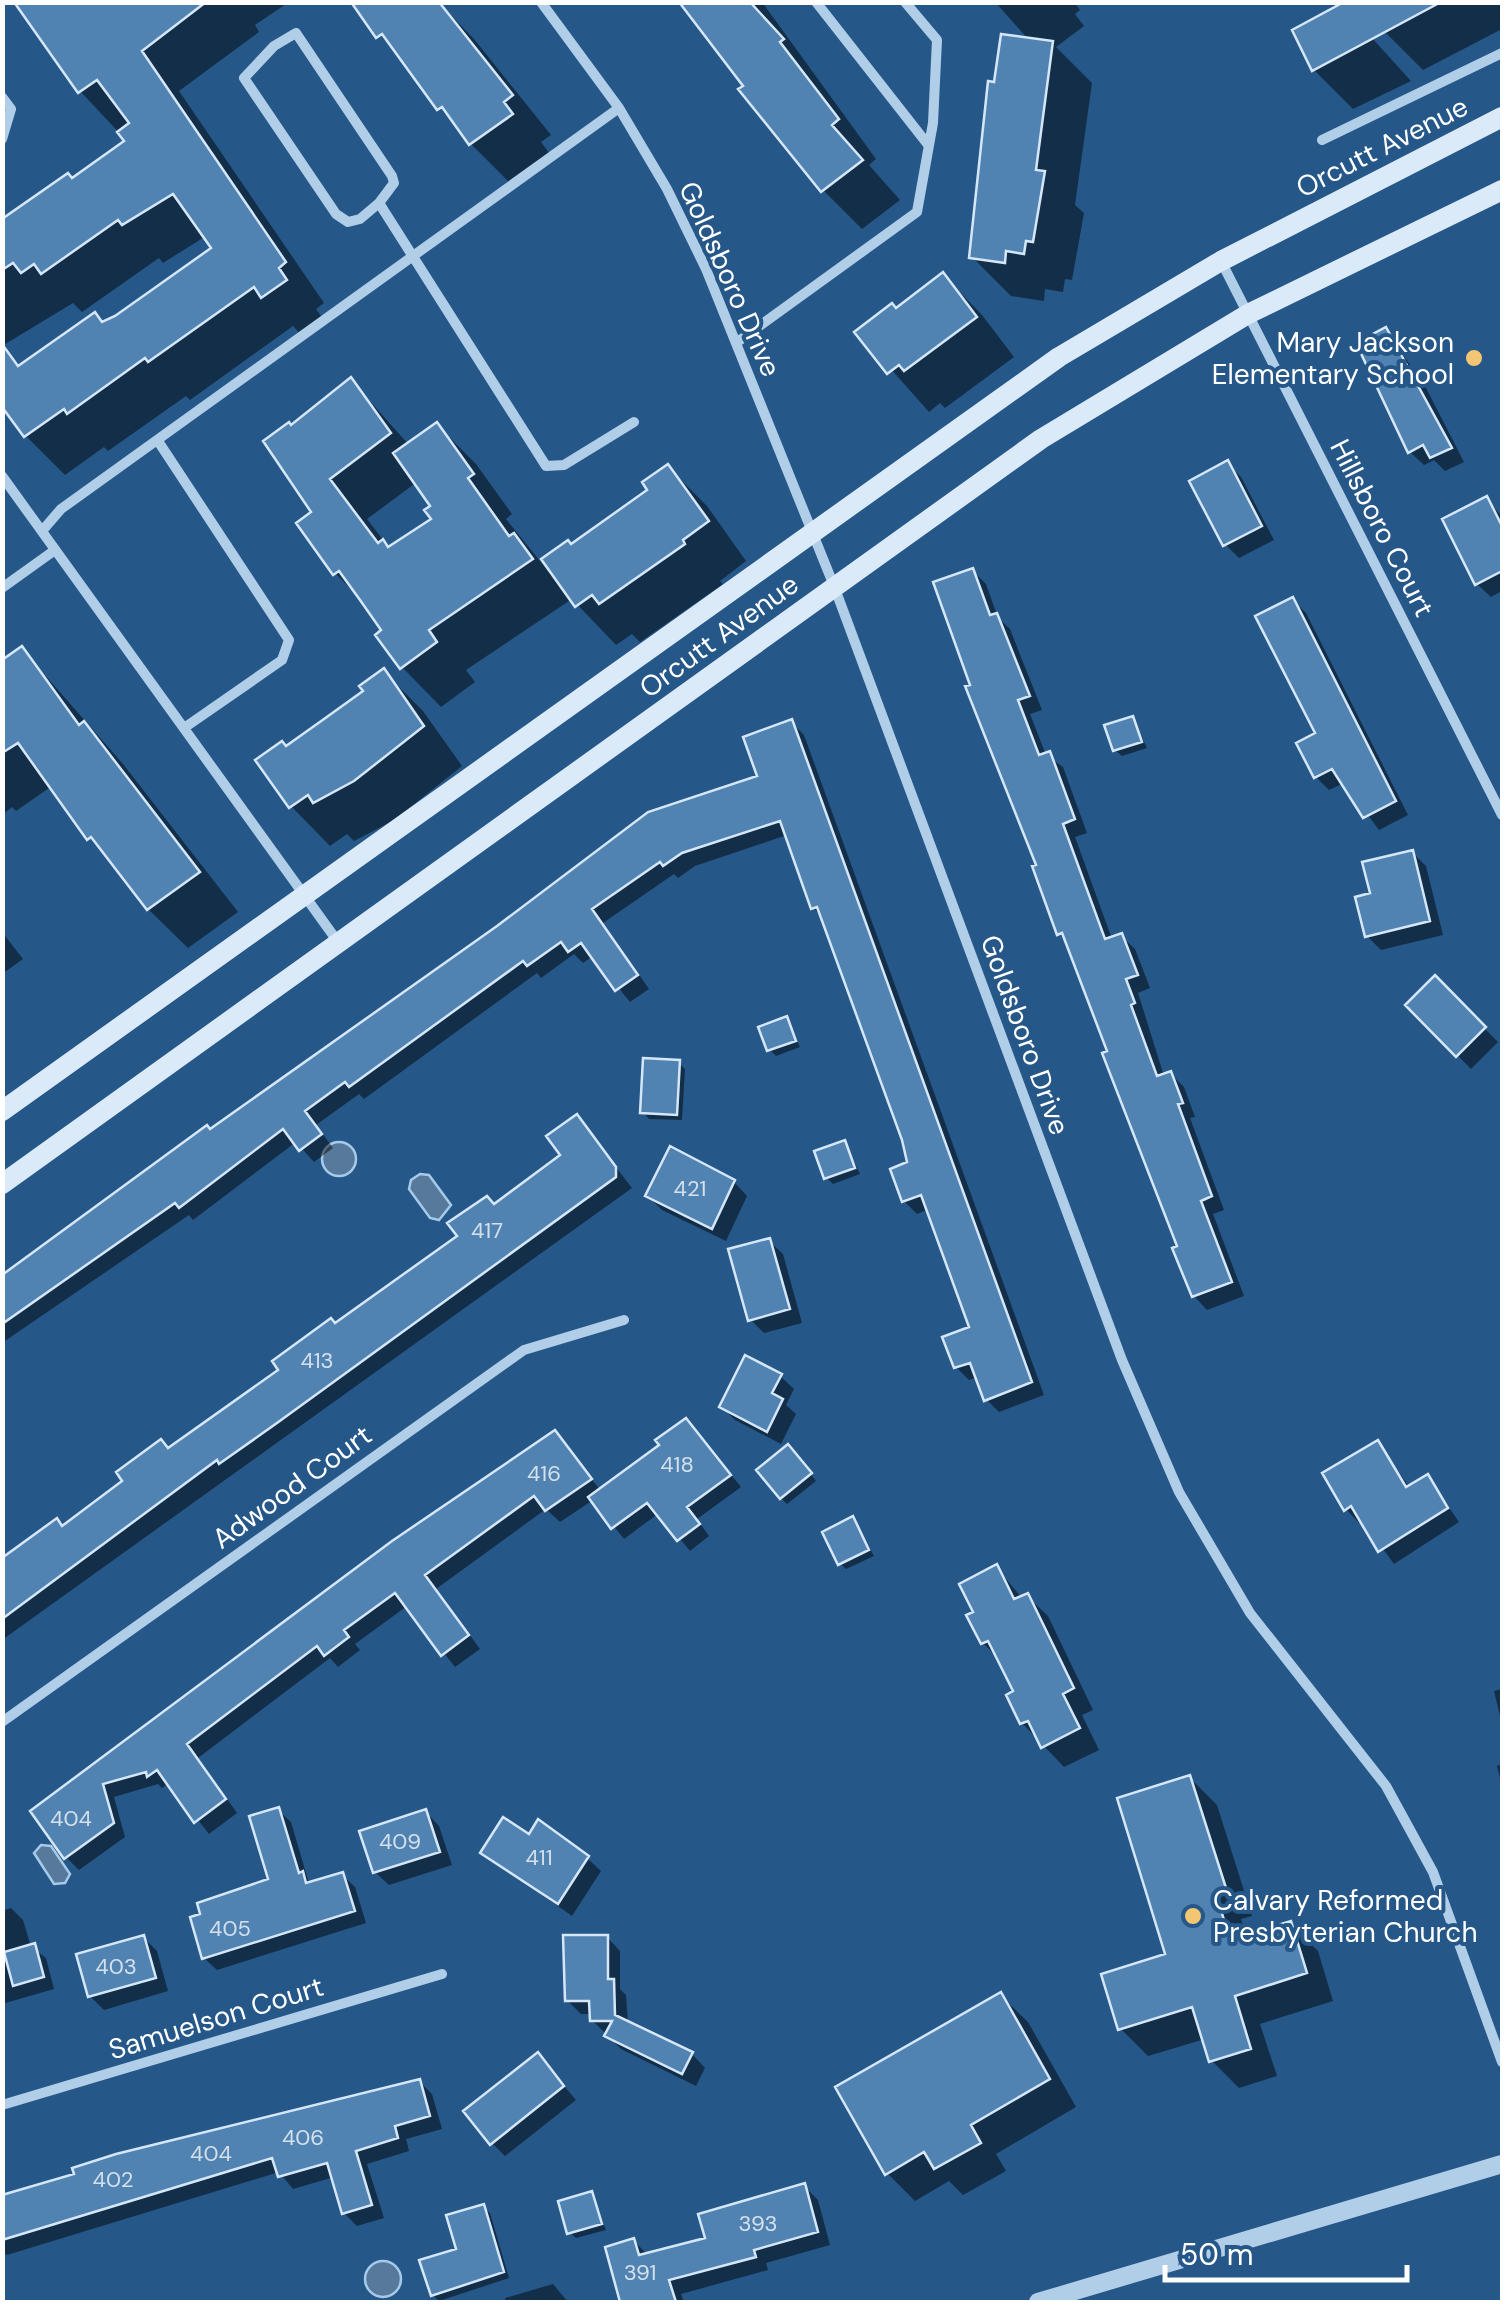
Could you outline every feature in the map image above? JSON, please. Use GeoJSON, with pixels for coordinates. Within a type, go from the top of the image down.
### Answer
{"type":"FeatureCollection","features":[{"type":"Feature","properties":{"kind":"main road","name":"Orcutt Avenue"},"geometry":{"type":"LineString","coordinates":[[2,1111],[1059,357],[1221,261],[1502,117]]}},
{"type":"Feature","properties":{"kind":"main road","name":"Orcutt Avenue"},"geometry":{"type":"LineString","coordinates":[[2,1184],[1041,440],[1248,314],[1502,190]]}},
{"type":"Feature","properties":{"kind":"street","name":"Goldsboro Drive"},"geometry":{"type":"LineString","coordinates":[[541,2],[619,108],[667,189],[736,343],[834,586],[1122,1360],[1179,1492],[1250,1613],[1386,1786],[1432,1872],[1502,2062]]}},
{"type":"Feature","properties":{"kind":"street"},"geometry":{"type":"LineString","coordinates":[[816,2],[929,146]]}},
{"type":"Feature","properties":{"kind":"street"},"geometry":{"type":"LineString","coordinates":[[736,343],[917,212],[929,146],[937,40],[905,2]]}},
{"type":"Feature","properties":{"kind":"street"},"geometry":{"type":"LineString","coordinates":[[296,33],[392,176],[394,184],[379,203],[360,219],[348,222],[336,214],[244,78],[274,46],[296,33]]}},
{"type":"Feature","properties":{"kind":"street"},"geometry":{"type":"LineString","coordinates":[[1322,140],[1500,54],[1502,68]]}},
{"type":"Feature","properties":{"kind":"street"},"geometry":{"type":"LineString","coordinates":[[2,98],[11,109],[2,140]]}},
{"type":"Feature","properties":{"kind":"street"},"geometry":{"type":"LineString","coordinates":[[42,531],[61,508],[619,108]]}},
{"type":"Feature","properties":{"kind":"street"},"geometry":{"type":"LineString","coordinates":[[379,203],[546,466],[564,464],[634,422]]}},
{"type":"Feature","properties":{"kind":"street","name":"Hillsboro Court"},"geometry":{"type":"LineString","coordinates":[[1221,261],[1502,816]]}},
{"type":"Feature","properties":{"kind":"street"},"geometry":{"type":"LineString","coordinates":[[158,441],[290,640],[282,660],[184,728]]}},
{"type":"Feature","properties":{"kind":"street"},"geometry":{"type":"LineString","coordinates":[[2,476],[338,942]]}},
{"type":"Feature","properties":{"kind":"street"},"geometry":{"type":"LineString","coordinates":[[2,588],[55,550]]}},
{"type":"Feature","properties":{"kind":"street","name":"Adwood Court"},"geometry":{"type":"LineString","coordinates":[[2,1722],[524,1350],[624,1320]]}},
{"type":"Feature","properties":{"kind":"street","name":"Samuelson Court"},"geometry":{"type":"LineString","coordinates":[[2,2106],[442,1974]]}},
{"type":"Feature","properties":{"kind":"street"},"geometry":{"type":"LineString","coordinates":[[1038,2302],[1502,2164]]}},
{"type":"Feature","properties":{"kind":"water"},"geometry":{"type":"Polygon","coordinates":[[[339,1142],[351,1147],[356,1159],[351,1171],[339,1176],[327,1171],[322,1159],[327,1147],[339,1142]]]}},
{"type":"Feature","properties":{"kind":"water"},"geometry":{"type":"Polygon","coordinates":[[[420,1174],[429,1175],[451,1205],[439,1220],[430,1218],[409,1189],[411,1180],[420,1174]]]}},
{"type":"Feature","properties":{"kind":"water"},"geometry":{"type":"Polygon","coordinates":[[[41,1845],[51,1846],[70,1874],[65,1883],[54,1884],[34,1853],[41,1845]]]}},
{"type":"Feature","properties":{"kind":"water"},"geometry":{"type":"Polygon","coordinates":[[[383,2261],[396,2266],[401,2279],[396,2292],[383,2297],[370,2292],[365,2279],[370,2266],[383,2261]]]}},
{"type":"Feature","properties":{"kind":"building"},"geometry":{"type":"Polygon","coordinates":[[[14,2],[206,2],[142,51],[286,262],[279,268],[287,280],[261,298],[254,287],[148,362],[145,358],[67,414],[64,409],[24,437],[2,407],[2,344],[18,366],[95,312],[102,322],[115,316],[211,248],[173,194],[122,225],[118,220],[41,274],[34,264],[21,273],[13,263],[2,270],[2,219],[68,173],[72,178],[124,141],[117,132],[129,123],[97,80],[78,93],[14,2]]]}},
{"type":"Feature","properties":{"kind":"building"},"geometry":{"type":"Polygon","coordinates":[[[351,2],[439,2],[513,95],[504,102],[513,114],[469,145],[442,107],[437,110],[382,34],[376,38],[351,2]]]}},
{"type":"Feature","properties":{"kind":"building"},"geometry":{"type":"Polygon","coordinates":[[[679,2],[750,2],[784,39],[780,42],[839,119],[832,125],[863,160],[821,192],[738,89],[743,86],[679,2]]]}},
{"type":"Feature","properties":{"kind":"building"},"geometry":{"type":"Polygon","coordinates":[[[1344,2],[1441,2],[1312,71],[1292,30],[1344,2]]]}},
{"type":"Feature","properties":{"kind":"building"},"geometry":{"type":"Polygon","coordinates":[[[1001,34],[1053,41],[1036,170],[1045,171],[1033,242],[1026,241],[1024,254],[1006,251],[1005,263],[969,258],[988,81],[994,82],[1001,34]]]}},
{"type":"Feature","properties":{"kind":"building"},"geometry":{"type":"Polygon","coordinates":[[[943,272],[977,317],[904,371],[899,365],[887,374],[854,332],[892,303],[896,308],[943,272]]]}},
{"type":"Feature","properties":{"kind":"building"},"geometry":{"type":"Polygon","coordinates":[[[1386,327],[1452,448],[1430,458],[1423,445],[1408,453],[1356,343],[1386,327]]]}},
{"type":"Feature","properties":{"kind":"building"},"geometry":{"type":"Polygon","coordinates":[[[351,377],[391,433],[330,479],[378,543],[383,539],[388,547],[431,519],[424,510],[430,506],[393,453],[437,422],[474,474],[468,478],[509,536],[514,533],[533,559],[429,630],[437,642],[400,669],[375,635],[381,630],[360,600],[339,571],[333,575],[296,523],[311,512],[263,441],[289,422],[291,425],[351,377]]]}},
{"type":"Feature","properties":{"kind":"building"},"geometry":{"type":"Polygon","coordinates":[[[1228,460],[1262,526],[1223,546],[1189,481],[1228,460]]]}},
{"type":"Feature","properties":{"kind":"building"},"geometry":{"type":"Polygon","coordinates":[[[668,464],[709,521],[683,540],[685,544],[599,604],[592,595],[575,607],[541,559],[568,540],[571,544],[647,490],[642,482],[668,464]]]}},
{"type":"Feature","properties":{"kind":"building"},"geometry":{"type":"Polygon","coordinates":[[[1487,496],[1502,526],[1502,571],[1475,585],[1442,519],[1487,496]]]}},
{"type":"Feature","properties":{"kind":"building"},"geometry":{"type":"Polygon","coordinates":[[[973,568],[990,615],[997,613],[1030,696],[1018,700],[1039,755],[1050,751],[1075,819],[1063,824],[1105,939],[1122,933],[1138,975],[1126,979],[1135,1003],[1131,1005],[1157,1076],[1171,1071],[1183,1103],[1178,1104],[1212,1196],[1201,1201],[1232,1282],[1192,1297],[1172,1248],[1177,1246],[1102,1053],[1107,1051],[1062,933],[1057,935],[1032,866],[1036,865],[965,686],[970,685],[933,582],[973,568]]]}},
{"type":"Feature","properties":{"kind":"building"},"geometry":{"type":"Polygon","coordinates":[[[1293,597],[1396,801],[1363,818],[1332,769],[1314,778],[1296,743],[1315,733],[1255,616],[1293,597]]]}},
{"type":"Feature","properties":{"kind":"building"},"geometry":{"type":"Polygon","coordinates":[[[22,646],[79,725],[84,721],[200,872],[147,910],[91,837],[87,840],[18,743],[2,753],[2,660],[22,646]]]}},
{"type":"Feature","properties":{"kind":"building"},"geometry":{"type":"Polygon","coordinates":[[[384,668],[424,726],[354,781],[313,803],[308,795],[289,808],[255,760],[282,741],[286,746],[324,719],[363,691],[359,686],[384,668]]]}},
{"type":"Feature","properties":{"kind":"building"},"geometry":{"type":"Polygon","coordinates":[[[1133,716],[1142,742],[1113,751],[1104,725],[1133,716]]]}},
{"type":"Feature","properties":{"kind":"building"},"geometry":{"type":"Polygon","coordinates":[[[792,719],[1032,1382],[984,1401],[970,1363],[954,1368],[942,1337],[969,1327],[921,1195],[902,1202],[890,1169],[907,1162],[902,1140],[817,907],[811,909],[780,821],[682,853],[663,866],[660,862],[592,909],[638,975],[615,991],[581,943],[568,952],[561,942],[527,966],[523,961],[349,1087],[345,1082],[305,1111],[322,1134],[299,1151],[283,1129],[179,1208],[175,1203],[2,1324],[2,1275],[207,1125],[210,1129],[497,926],[648,812],[757,776],[743,737],[792,719]]]}},
{"type":"Feature","properties":{"kind":"building"},"geometry":{"type":"Polygon","coordinates":[[[1413,850],[1430,921],[1365,937],[1355,897],[1370,893],[1362,862],[1413,850]]]}},
{"type":"Feature","properties":{"kind":"building"},"geometry":{"type":"Polygon","coordinates":[[[1435,975],[1486,1027],[1456,1057],[1405,1005],[1435,975]]]}},
{"type":"Feature","properties":{"kind":"building"},"geometry":{"type":"Polygon","coordinates":[[[787,1016],[796,1041],[767,1051],[758,1027],[787,1016]]]}},
{"type":"Feature","properties":{"kind":"building"},"geometry":{"type":"Polygon","coordinates":[[[643,1058],[680,1060],[677,1115],[640,1113],[643,1058]]]}},
{"type":"Feature","properties":{"kind":"building"},"geometry":{"type":"Polygon","coordinates":[[[577,1114],[616,1167],[616,1177],[277,1423],[219,1464],[217,1460],[2,1619],[2,1558],[57,1518],[62,1526],[122,1481],[116,1472],[161,1439],[168,1448],[278,1370],[272,1361],[331,1318],[335,1323],[457,1236],[447,1223],[487,1196],[494,1204],[560,1155],[546,1136],[577,1114]]]}},
{"type":"Feature","properties":{"kind":"building"},"geometry":{"type":"Polygon","coordinates":[[[845,1140],[855,1168],[824,1179],[814,1151],[845,1140]]]}},
{"type":"Feature","properties":{"kind":"building"},"geometry":{"type":"Polygon","coordinates":[[[670,1146],[735,1180],[712,1229],[645,1196],[670,1146]]]}},
{"type":"Feature","properties":{"kind":"building"},"geometry":{"type":"Polygon","coordinates":[[[770,1238],[790,1309],[748,1321],[728,1249],[770,1238]]]}},
{"type":"Feature","properties":{"kind":"building"},"geometry":{"type":"Polygon","coordinates":[[[745,1355],[782,1374],[772,1393],[783,1399],[767,1432],[719,1407],[745,1355]]]}},
{"type":"Feature","properties":{"kind":"building"},"geometry":{"type":"Polygon","coordinates":[[[686,1418],[731,1475],[687,1507],[700,1524],[677,1541],[647,1503],[611,1529],[588,1497],[659,1445],[655,1440],[686,1418]]]}},
{"type":"Feature","properties":{"kind":"building"},"geometry":{"type":"Polygon","coordinates":[[[555,1430],[592,1479],[545,1511],[534,1496],[425,1575],[469,1635],[441,1656],[395,1593],[344,1630],[349,1637],[324,1656],[317,1646],[187,1744],[226,1799],[194,1823],[157,1770],[147,1777],[146,1772],[103,1784],[114,1823],[64,1859],[30,1811],[392,1541],[555,1430]]]}},
{"type":"Feature","properties":{"kind":"building"},"geometry":{"type":"Polygon","coordinates":[[[1378,1440],[1406,1487],[1428,1474],[1448,1508],[1378,1552],[1351,1506],[1344,1511],[1322,1473],[1378,1440]]]}},
{"type":"Feature","properties":{"kind":"building"},"geometry":{"type":"Polygon","coordinates":[[[788,1444],[812,1473],[780,1499],[756,1470],[788,1444]]]}},
{"type":"Feature","properties":{"kind":"building"},"geometry":{"type":"Polygon","coordinates":[[[853,1516],[869,1550],[838,1565],[822,1532],[853,1516]]]}},
{"type":"Feature","properties":{"kind":"building"},"geometry":{"type":"Polygon","coordinates":[[[997,1564],[1014,1599],[1028,1593],[1074,1688],[1063,1694],[1080,1728],[1041,1748],[1028,1721],[1020,1724],[1006,1695],[1013,1691],[988,1641],[981,1644],[966,1615],[973,1612],[959,1584],[997,1564]]]}},
{"type":"Feature","properties":{"kind":"building","name":"Calvary Reformed Presbyterian Church"},"geometry":{"type":"Polygon","coordinates":[[[1190,1775],[1226,1888],[1215,1891],[1230,1939],[1291,1921],[1307,1973],[1235,1996],[1251,2049],[1209,2062],[1192,2007],[1118,2030],[1101,1974],[1165,1954],[1117,1798],[1190,1775]]]}},
{"type":"Feature","properties":{"kind":"building"},"geometry":{"type":"Polygon","coordinates":[[[279,1807],[299,1873],[303,1871],[306,1883],[343,1872],[355,1911],[202,1959],[190,1917],[200,1914],[197,1903],[268,1879],[249,1816],[279,1807]]]}},
{"type":"Feature","properties":{"kind":"building"},"geometry":{"type":"Polygon","coordinates":[[[426,1809],[440,1852],[373,1873],[359,1831],[426,1809]]]}},
{"type":"Feature","properties":{"kind":"building"},"geometry":{"type":"Polygon","coordinates":[[[503,1817],[529,1834],[538,1819],[589,1856],[558,1904],[480,1853],[503,1817]]]}},
{"type":"Feature","properties":{"kind":"building"},"geometry":{"type":"Polygon","coordinates":[[[144,1935],[156,1978],[88,1997],[76,1954],[144,1935]]]}},
{"type":"Feature","properties":{"kind":"building"},"geometry":{"type":"Polygon","coordinates":[[[563,1935],[608,1935],[608,1979],[614,1979],[615,2015],[693,2052],[682,2074],[604,2036],[612,2021],[590,2021],[589,2001],[565,2001],[563,1935]]]}},
{"type":"Feature","properties":{"kind":"building"},"geometry":{"type":"Polygon","coordinates":[[[35,1943],[44,1977],[13,1986],[4,1952],[35,1943]]]}},
{"type":"Feature","properties":{"kind":"building"},"geometry":{"type":"Polygon","coordinates":[[[1001,1992],[1050,2079],[971,2125],[981,2143],[934,2169],[924,2152],[885,2175],[835,2087],[1001,1992]]]}},
{"type":"Feature","properties":{"kind":"building"},"geometry":{"type":"Polygon","coordinates":[[[538,2052],[564,2086],[490,2145],[463,2111],[538,2052]]]}},
{"type":"Feature","properties":{"kind":"building"},"geometry":{"type":"Polygon","coordinates":[[[420,2079],[430,2116],[395,2126],[398,2138],[356,2151],[372,2205],[342,2214],[327,2163],[278,2177],[272,2158],[2,2240],[2,2195],[74,2174],[72,2168],[420,2079]]]}},
{"type":"Feature","properties":{"kind":"building"},"geometry":{"type":"Polygon","coordinates":[[[805,2183],[818,2232],[754,2250],[756,2257],[669,2280],[676,2302],[620,2302],[605,2247],[634,2238],[639,2255],[705,2238],[698,2214],[805,2183]]]}},
{"type":"Feature","properties":{"kind":"building"},"geometry":{"type":"Polygon","coordinates":[[[592,2191],[602,2224],[567,2234],[558,2201],[592,2191]]]}},
{"type":"Feature","properties":{"kind":"building"},"geometry":{"type":"Polygon","coordinates":[[[484,2204],[504,2272],[431,2296],[419,2260],[456,2249],[446,2215],[484,2204]]]}},
{"type":"Feature","properties":{"kind":"place","name":"Mary Jackson Elementary School"},"geometry":{"type":"Point","coordinates":[1474,358]}},
{"type":"Feature","properties":{"kind":"place","name":"Calvary Reformed Presbyterian Church"},"geometry":{"type":"Point","coordinates":[1193,1916]}}]}
